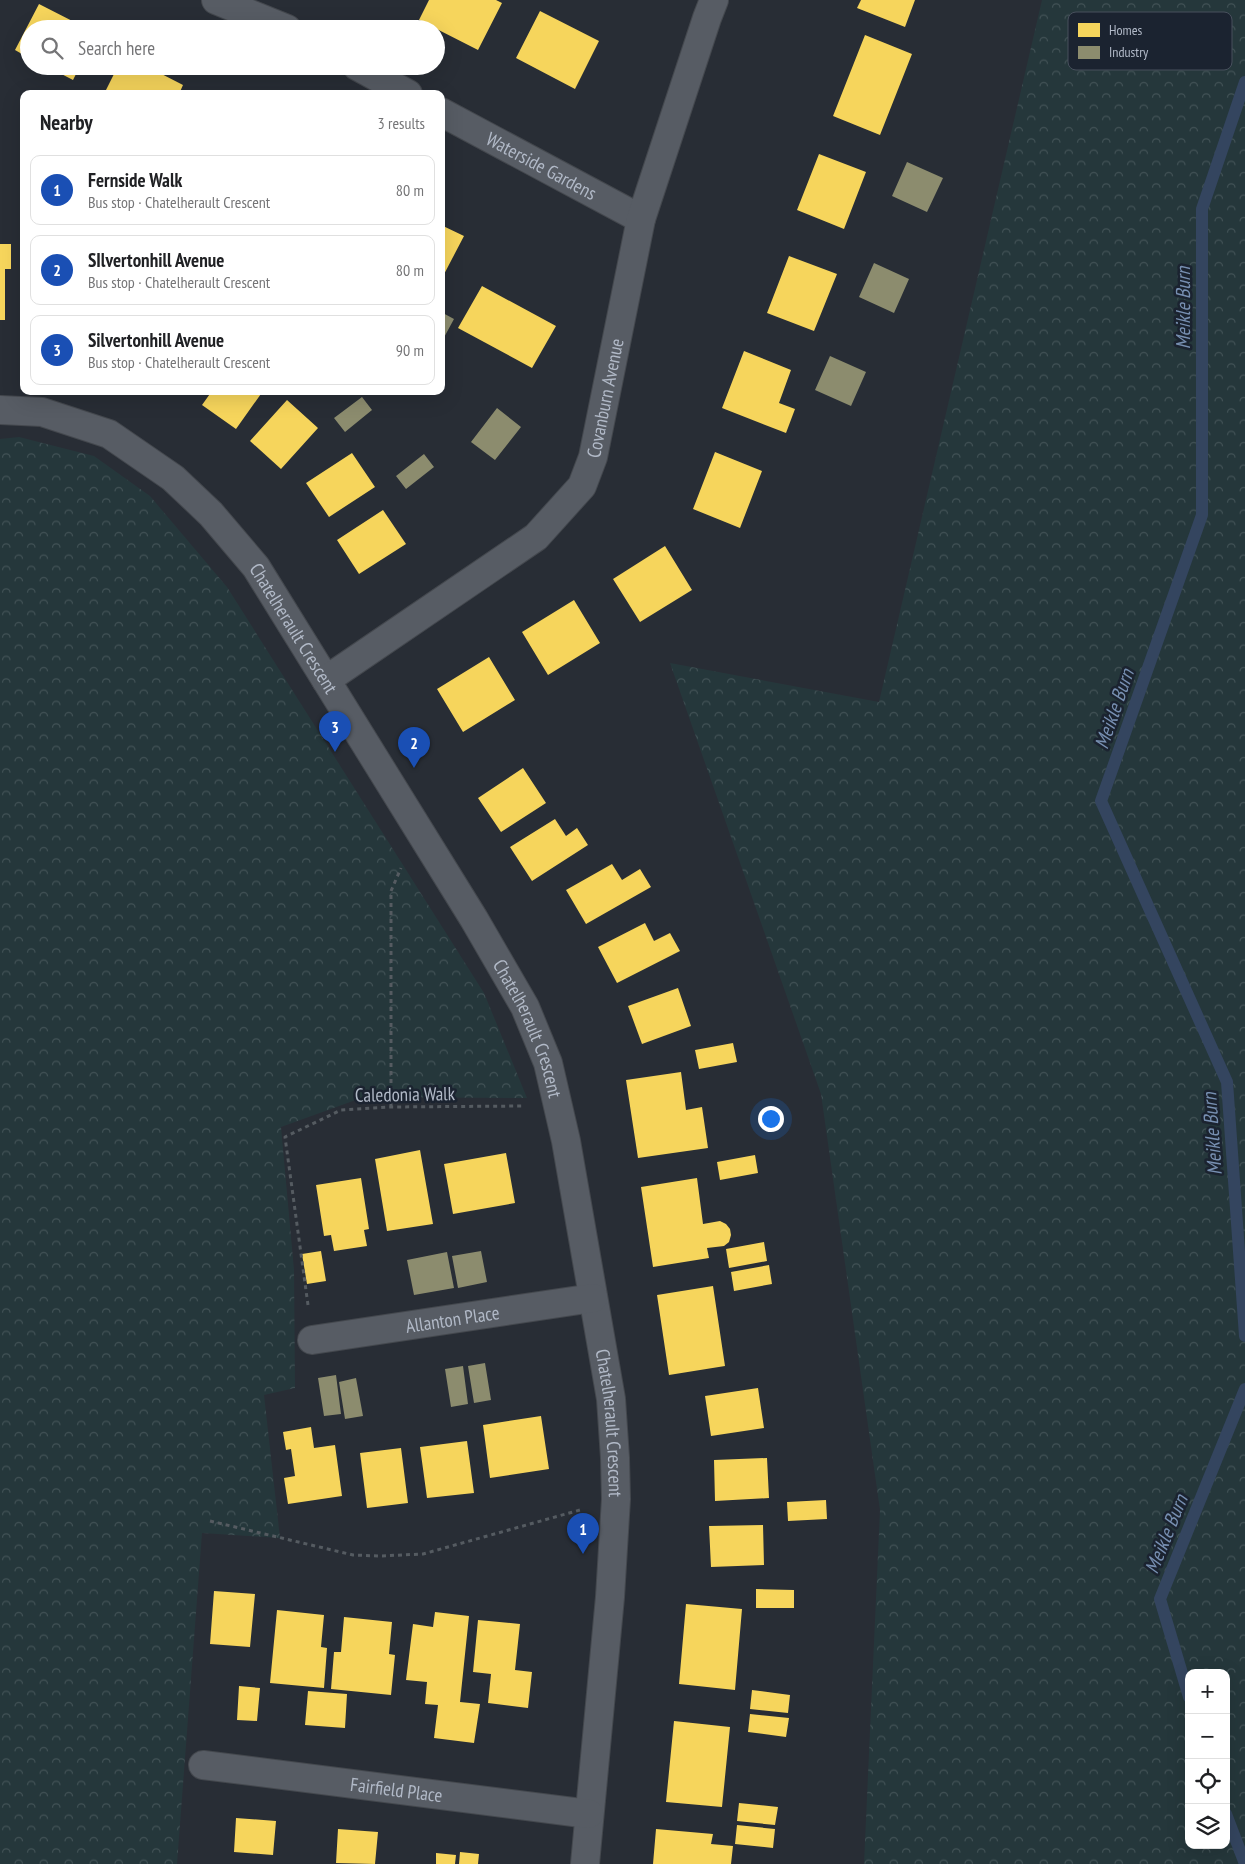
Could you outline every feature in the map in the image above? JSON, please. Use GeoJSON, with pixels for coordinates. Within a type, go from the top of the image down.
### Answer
{"type":"FeatureCollection","features":[{"type":"Feature","properties":{"kind":"street"},"geometry":{"type":"LineString","coordinates":[[216,0],[265,20]]}},
{"type":"Feature","properties":{"kind":"street","name":"Covanburn Avenue"},"geometry":{"type":"LineString","coordinates":[[326,680],[536,538],[582,486],[593,457],[641,219],[714,0]]}},
{"type":"Feature","properties":{"kind":"street"},"geometry":{"type":"LineString","coordinates":[[373,75],[401,90]]}},
{"type":"Feature","properties":{"kind":"street","name":"Waterside Gardens"},"geometry":{"type":"LineString","coordinates":[[445,114],[641,219]]}},
{"type":"Feature","properties":{"kind":"street","name":"Chatelherault Crescent"},"geometry":{"type":"LineString","coordinates":[[0,410],[42,412],[109,434],[173,478],[211,514],[256,567],[474,919],[525,1007],[548,1063],[566,1141],[611,1399],[615,1458],[616,1499],[610,1597],[584,1864]]}},
{"type":"Feature","properties":{"kind":"street","name":"Allanton Place"},"geometry":{"type":"LineString","coordinates":[[312,1340],[593,1298]]}},
{"type":"Feature","properties":{"kind":"street","name":"Fairfield Place"},"geometry":{"type":"LineString","coordinates":[[203,1765],[589,1814]]}},
{"type":"Feature","properties":{"kind":"path"},"geometry":{"type":"LineString","coordinates":[[391,1107],[390,891],[418,828]]}},
{"type":"Feature","properties":{"kind":"path","name":"Caledonia Walk"},"geometry":{"type":"LineString","coordinates":[[312,1340],[285,1137],[342,1110],[391,1107],[558,1106]]}},
{"type":"Feature","properties":{"kind":"path"},"geometry":{"type":"LineString","coordinates":[[210,1521],[353,1555],[424,1554],[616,1499]]}},
{"type":"Feature","properties":{"kind":"green space"},"geometry":{"type":"Polygon","coordinates":[[[1042,0],[1245,0],[1245,1864],[864,1864],[880,1510],[821,1094],[670,663],[879,702],[1042,0]]]}},
{"type":"Feature","properties":{"kind":"green space"},"geometry":{"type":"Polygon","coordinates":[[[19,437],[94,456],[150,496],[227,587],[484,993],[527,1098],[364,1097],[281,1127],[294,1270],[295,1388],[264,1395],[280,1538],[202,1533],[177,1864],[0,1864],[0,439],[19,437]]]}},
{"type":"Feature","properties":{"kind":"building: Homes"},"geometry":{"type":"Polygon","coordinates":[[[429,0],[496,0],[502,3],[478,50],[445,33],[445,20],[419,20],[429,0]]]}},
{"type":"Feature","properties":{"kind":"building: Homes"},"geometry":{"type":"Polygon","coordinates":[[[861,0],[915,0],[905,27],[857,8],[861,0]]]}},
{"type":"Feature","properties":{"kind":"building: Homes"},"geometry":{"type":"Polygon","coordinates":[[[39,4],[70,20],[31,20],[39,4]]]}},
{"type":"Feature","properties":{"kind":"building: Homes"},"geometry":{"type":"Polygon","coordinates":[[[540,11],[599,41],[575,89],[516,58],[540,11]]]}},
{"type":"Feature","properties":{"kind":"building: Homes"},"geometry":{"type":"Polygon","coordinates":[[[865,35],[912,54],[880,135],[833,116],[865,35]]]}},
{"type":"Feature","properties":{"kind":"building: Homes"},"geometry":{"type":"Polygon","coordinates":[[[20,40],[20,53],[15,50],[20,40]]]}},
{"type":"Feature","properties":{"kind":"building: Homes"},"geometry":{"type":"Polygon","coordinates":[[[63,75],[76,75],[73,80],[63,75]]]}},
{"type":"Feature","properties":{"kind":"building: Homes"},"geometry":{"type":"Polygon","coordinates":[[[114,75],[164,75],[183,85],[181,90],[106,90],[114,75]]]}},
{"type":"Feature","properties":{"kind":"building: Homes"},"geometry":{"type":"Polygon","coordinates":[[[819,154],[866,172],[844,229],[797,210],[819,154]]]}},
{"type":"Feature","properties":{"kind":"building: Homes"},"geometry":{"type":"Polygon","coordinates":[[[445,227],[464,236],[445,272],[445,227]]]}},
{"type":"Feature","properties":{"kind":"building: Homes"},"geometry":{"type":"Polygon","coordinates":[[[0,244],[11,244],[11,269],[5,269],[5,320],[0,320],[0,244]]]}},
{"type":"Feature","properties":{"kind":"building: Homes"},"geometry":{"type":"Polygon","coordinates":[[[789,256],[837,274],[814,331],[767,313],[789,256]]]}},
{"type":"Feature","properties":{"kind":"building: Homes"},"geometry":{"type":"Polygon","coordinates":[[[482,286],[556,326],[532,368],[458,328],[482,286]]]}},
{"type":"Feature","properties":{"kind":"building: Homes"},"geometry":{"type":"Polygon","coordinates":[[[744,351],[791,370],[779,403],[795,409],[786,433],[722,408],[744,351]]]}},
{"type":"Feature","properties":{"kind":"building: Homes"},"geometry":{"type":"Polygon","coordinates":[[[209,395],[260,395],[236,429],[202,405],[209,395]]]}},
{"type":"Feature","properties":{"kind":"building: Homes"},"geometry":{"type":"Polygon","coordinates":[[[287,400],[318,428],[281,469],[250,441],[287,400]]]}},
{"type":"Feature","properties":{"kind":"building: Homes"},"geometry":{"type":"Polygon","coordinates":[[[715,452],[762,471],[740,528],[693,509],[715,452]]]}},
{"type":"Feature","properties":{"kind":"building: Homes"},"geometry":{"type":"Polygon","coordinates":[[[352,453],[375,487],[329,517],[306,483],[352,453]]]}},
{"type":"Feature","properties":{"kind":"building: Homes"},"geometry":{"type":"Polygon","coordinates":[[[383,510],[406,544],[359,574],[337,540],[383,510]]]}},
{"type":"Feature","properties":{"kind":"building: Homes"},"geometry":{"type":"Polygon","coordinates":[[[665,546],[692,590],[640,622],[613,579],[665,546]]]}},
{"type":"Feature","properties":{"kind":"building: Homes"},"geometry":{"type":"Polygon","coordinates":[[[574,600],[600,643],[548,675],[522,632],[574,600]]]}},
{"type":"Feature","properties":{"kind":"building: Homes"},"geometry":{"type":"Polygon","coordinates":[[[489,657],[515,700],[463,732],[437,689],[489,657]]]}},
{"type":"Feature","properties":{"kind":"building: Homes"},"geometry":{"type":"Polygon","coordinates":[[[523,768],[546,803],[501,832],[478,798],[523,768]]]}},
{"type":"Feature","properties":{"kind":"building: Homes"},"geometry":{"type":"Polygon","coordinates":[[[555,819],[566,836],[577,828],[588,845],[532,881],[510,847],[555,819]]]}},
{"type":"Feature","properties":{"kind":"building: Homes"},"geometry":{"type":"Polygon","coordinates":[[[612,864],[622,880],[640,869],[651,887],[586,924],[566,890],[612,864]]]}},
{"type":"Feature","properties":{"kind":"building: Homes"},"geometry":{"type":"Polygon","coordinates":[[[645,923],[654,941],[670,933],[680,951],[617,983],[598,947],[645,923]]]}},
{"type":"Feature","properties":{"kind":"building: Homes"},"geometry":{"type":"Polygon","coordinates":[[[678,988],[691,1026],[642,1044],[628,1006],[678,988]]]}},
{"type":"Feature","properties":{"kind":"building: Homes"},"geometry":{"type":"Polygon","coordinates":[[[733,1043],[737,1062],[699,1069],[695,1050],[733,1043]]]}},
{"type":"Feature","properties":{"kind":"building: Homes"},"geometry":{"type":"Polygon","coordinates":[[[681,1072],[686,1110],[702,1107],[708,1148],[638,1158],[626,1080],[681,1072]]]}},
{"type":"Feature","properties":{"kind":"building: Homes"},"geometry":{"type":"Polygon","coordinates":[[[420,1150],[433,1224],[387,1231],[375,1159],[420,1150]]]}},
{"type":"Feature","properties":{"kind":"building: Homes"},"geometry":{"type":"Polygon","coordinates":[[[506,1153],[515,1203],[453,1214],[444,1164],[506,1153]]]}},
{"type":"Feature","properties":{"kind":"building: Homes"},"geometry":{"type":"Polygon","coordinates":[[[755,1155],[758,1173],[720,1180],[717,1162],[755,1155]]]}},
{"type":"Feature","properties":{"kind":"building: Homes"},"geometry":{"type":"Polygon","coordinates":[[[361,1178],[369,1229],[364,1230],[367,1246],[334,1251],[331,1235],[324,1236],[316,1185],[361,1178]]]}},
{"type":"Feature","properties":{"kind":"building: Homes"},"geometry":{"type":"Polygon","coordinates":[[[697,1178],[703,1224],[720,1221],[726,1224],[730,1229],[731,1235],[729,1242],[724,1246],[707,1248],[709,1258],[653,1267],[641,1187],[697,1178]]]}},
{"type":"Feature","properties":{"kind":"building: Homes"},"geometry":{"type":"Polygon","coordinates":[[[764,1242],[767,1261],[729,1268],[726,1249],[764,1242]]]}},
{"type":"Feature","properties":{"kind":"building: Homes"},"geometry":{"type":"Polygon","coordinates":[[[321,1251],[326,1281],[307,1284],[302,1254],[321,1251]]]}},
{"type":"Feature","properties":{"kind":"building: Homes"},"geometry":{"type":"Polygon","coordinates":[[[769,1265],[772,1284],[734,1291],[731,1272],[769,1265]]]}},
{"type":"Feature","properties":{"kind":"building: Homes"},"geometry":{"type":"Polygon","coordinates":[[[713,1286],[725,1366],[669,1375],[657,1295],[713,1286]]]}},
{"type":"Feature","properties":{"kind":"building: Homes"},"geometry":{"type":"Polygon","coordinates":[[[758,1388],[764,1428],[711,1436],[705,1396],[758,1388]]]}},
{"type":"Feature","properties":{"kind":"building: Homes"},"geometry":{"type":"Polygon","coordinates":[[[541,1416],[549,1469],[490,1478],[483,1425],[541,1416]]]}},
{"type":"Feature","properties":{"kind":"building: Homes"},"geometry":{"type":"Polygon","coordinates":[[[311,1427],[314,1448],[335,1445],[342,1496],[288,1504],[284,1478],[295,1476],[291,1449],[286,1450],[283,1432],[311,1427]]]}},
{"type":"Feature","properties":{"kind":"building: Homes"},"geometry":{"type":"Polygon","coordinates":[[[467,1441],[474,1493],[427,1498],[420,1447],[467,1441]]]}},
{"type":"Feature","properties":{"kind":"building: Homes"},"geometry":{"type":"Polygon","coordinates":[[[401,1448],[408,1503],[367,1508],[360,1453],[401,1448]]]}},
{"type":"Feature","properties":{"kind":"building: Homes"},"geometry":{"type":"Polygon","coordinates":[[[767,1458],[769,1498],[715,1501],[714,1460],[767,1458]]]}},
{"type":"Feature","properties":{"kind":"building: Homes"},"geometry":{"type":"Polygon","coordinates":[[[826,1500],[827,1519],[788,1521],[787,1502],[826,1500]]]}},
{"type":"Feature","properties":{"kind":"building: Homes"},"geometry":{"type":"Polygon","coordinates":[[[763,1525],[764,1565],[711,1567],[709,1526],[763,1525]]]}},
{"type":"Feature","properties":{"kind":"building: Homes"},"geometry":{"type":"Polygon","coordinates":[[[756,1589],[794,1590],[794,1608],[756,1608],[756,1589]]]}},
{"type":"Feature","properties":{"kind":"building: Homes"},"geometry":{"type":"Polygon","coordinates":[[[214,1591],[255,1594],[250,1647],[210,1644],[214,1591]]]}},
{"type":"Feature","properties":{"kind":"building: Homes"},"geometry":{"type":"Polygon","coordinates":[[[686,1604],[742,1609],[735,1690],[679,1684],[686,1604]]]}},
{"type":"Feature","properties":{"kind":"building: Homes"},"geometry":{"type":"Polygon","coordinates":[[[277,1610],[324,1615],[321,1647],[327,1648],[324,1688],[270,1683],[277,1610]]]}},
{"type":"Feature","properties":{"kind":"building: Homes"},"geometry":{"type":"Polygon","coordinates":[[[435,1612],[469,1616],[460,1702],[480,1704],[474,1743],[434,1738],[438,1705],[425,1704],[427,1682],[406,1680],[413,1624],[433,1627],[435,1612]]]}},
{"type":"Feature","properties":{"kind":"building: Homes"},"geometry":{"type":"Polygon","coordinates":[[[344,1617],[392,1622],[389,1654],[395,1655],[391,1695],[331,1689],[334,1652],[341,1652],[344,1617]]]}},
{"type":"Feature","properties":{"kind":"building: Homes"},"geometry":{"type":"Polygon","coordinates":[[[478,1620],[520,1624],[515,1670],[532,1672],[528,1708],[488,1703],[491,1674],[473,1672],[478,1620]]]}},
{"type":"Feature","properties":{"kind":"building: Homes"},"geometry":{"type":"Polygon","coordinates":[[[239,1686],[260,1688],[257,1721],[237,1720],[239,1686]]]}},
{"type":"Feature","properties":{"kind":"building: Homes"},"geometry":{"type":"Polygon","coordinates":[[[752,1690],[790,1695],[788,1713],[750,1709],[752,1690]]]}},
{"type":"Feature","properties":{"kind":"building: Homes"},"geometry":{"type":"Polygon","coordinates":[[[308,1691],[347,1694],[345,1728],[305,1725],[308,1691]]]}},
{"type":"Feature","properties":{"kind":"building: Homes"},"geometry":{"type":"Polygon","coordinates":[[[750,1714],[789,1718],[786,1737],[748,1732],[750,1714]]]}},
{"type":"Feature","properties":{"kind":"building: Homes"},"geometry":{"type":"Polygon","coordinates":[[[674,1721],[730,1727],[722,1807],[666,1802],[674,1721]]]}},
{"type":"Feature","properties":{"kind":"building: Homes"},"geometry":{"type":"Polygon","coordinates":[[[739,1803],[778,1807],[775,1825],[737,1821],[739,1803]]]}},
{"type":"Feature","properties":{"kind":"building: Homes"},"geometry":{"type":"Polygon","coordinates":[[[236,1818],[276,1821],[273,1855],[234,1852],[236,1818]]]}},
{"type":"Feature","properties":{"kind":"building: Homes"},"geometry":{"type":"Polygon","coordinates":[[[737,1825],[775,1829],[773,1848],[735,1844],[737,1825]]]}},
{"type":"Feature","properties":{"kind":"building: Homes"},"geometry":{"type":"Polygon","coordinates":[[[338,1829],[378,1832],[375,1864],[336,1863],[338,1829]]]}},
{"type":"Feature","properties":{"kind":"building: Homes"},"geometry":{"type":"Polygon","coordinates":[[[656,1829],[713,1834],[711,1844],[733,1846],[731,1864],[653,1864],[656,1829]]]}},
{"type":"Feature","properties":{"kind":"building: Homes"},"geometry":{"type":"Polygon","coordinates":[[[460,1852],[479,1854],[478,1864],[459,1864],[460,1852]]]}},
{"type":"Feature","properties":{"kind":"building: Homes"},"geometry":{"type":"Polygon","coordinates":[[[436,1853],[456,1855],[455,1864],[436,1864],[436,1853]]]}},
{"type":"Feature","properties":{"kind":"building: Industry"},"geometry":{"type":"Polygon","coordinates":[[[907,162],[943,178],[927,212],[892,196],[907,162]]]}},
{"type":"Feature","properties":{"kind":"building: Industry"},"geometry":{"type":"Polygon","coordinates":[[[874,263],[909,279],[894,313],[859,297],[874,263]]]}},
{"type":"Feature","properties":{"kind":"building: Industry"},"geometry":{"type":"Polygon","coordinates":[[[445,314],[454,319],[445,336],[445,314]]]}},
{"type":"Feature","properties":{"kind":"building: Industry"},"geometry":{"type":"Polygon","coordinates":[[[830,356],[866,372],[851,406],[815,390],[830,356]]]}},
{"type":"Feature","properties":{"kind":"building: Industry"},"geometry":{"type":"Polygon","coordinates":[[[362,397],[372,410],[345,432],[334,418],[362,397]]]}},
{"type":"Feature","properties":{"kind":"building: Industry"},"geometry":{"type":"Polygon","coordinates":[[[497,408],[521,427],[495,460],[471,442],[497,408]]]}},
{"type":"Feature","properties":{"kind":"building: Industry"},"geometry":{"type":"Polygon","coordinates":[[[424,454],[434,467],[406,489],[396,476],[424,454]]]}},
{"type":"Feature","properties":{"kind":"building: Industry"},"geometry":{"type":"Polygon","coordinates":[[[481,1251],[487,1282],[458,1288],[452,1256],[481,1251]]]}},
{"type":"Feature","properties":{"kind":"building: Industry"},"geometry":{"type":"Polygon","coordinates":[[[447,1252],[454,1288],[414,1295],[407,1260],[447,1252]]]}},
{"type":"Feature","properties":{"kind":"building: Industry"},"geometry":{"type":"Polygon","coordinates":[[[485,1363],[491,1400],[474,1403],[468,1366],[485,1363]]]}},
{"type":"Feature","properties":{"kind":"building: Industry"},"geometry":{"type":"Polygon","coordinates":[[[463,1366],[468,1404],[451,1407],[445,1369],[463,1366]]]}},
{"type":"Feature","properties":{"kind":"building: Industry"},"geometry":{"type":"Polygon","coordinates":[[[336,1375],[341,1414],[324,1416],[318,1378],[336,1375]]]}},
{"type":"Feature","properties":{"kind":"building: Industry"},"geometry":{"type":"Polygon","coordinates":[[[356,1378],[363,1416],[345,1419],[339,1382],[356,1378]]]}},
{"type":"Feature","properties":{"kind":"waterway","name":"Meikle Burn"},"geometry":{"type":"LineString","coordinates":[[1245,82],[1202,209],[1202,515],[1101,801],[1227,1082],[1245,1336]]}},
{"type":"Feature","properties":{"kind":"waterway","name":"Meikle Burn"},"geometry":{"type":"LineString","coordinates":[[1185,1683],[1160,1599],[1245,1389]]}},
{"type":"Feature","properties":{"kind":"waterway","name":"Meikle Burn"},"geometry":{"type":"LineString","coordinates":[[1230,1825],[1245,1864]]}},
{"type":"Feature","properties":{"kind":"place","name":"Silvertonhill Avenue"},"geometry":{"type":"Point","coordinates":[335,752]}},
{"type":"Feature","properties":{"kind":"place","name":"SIlvertonhill Avenue"},"geometry":{"type":"Point","coordinates":[414,768]}},
{"type":"Feature","properties":{"kind":"place","name":"Fernside Walk"},"geometry":{"type":"Point","coordinates":[583,1554]}}]}
